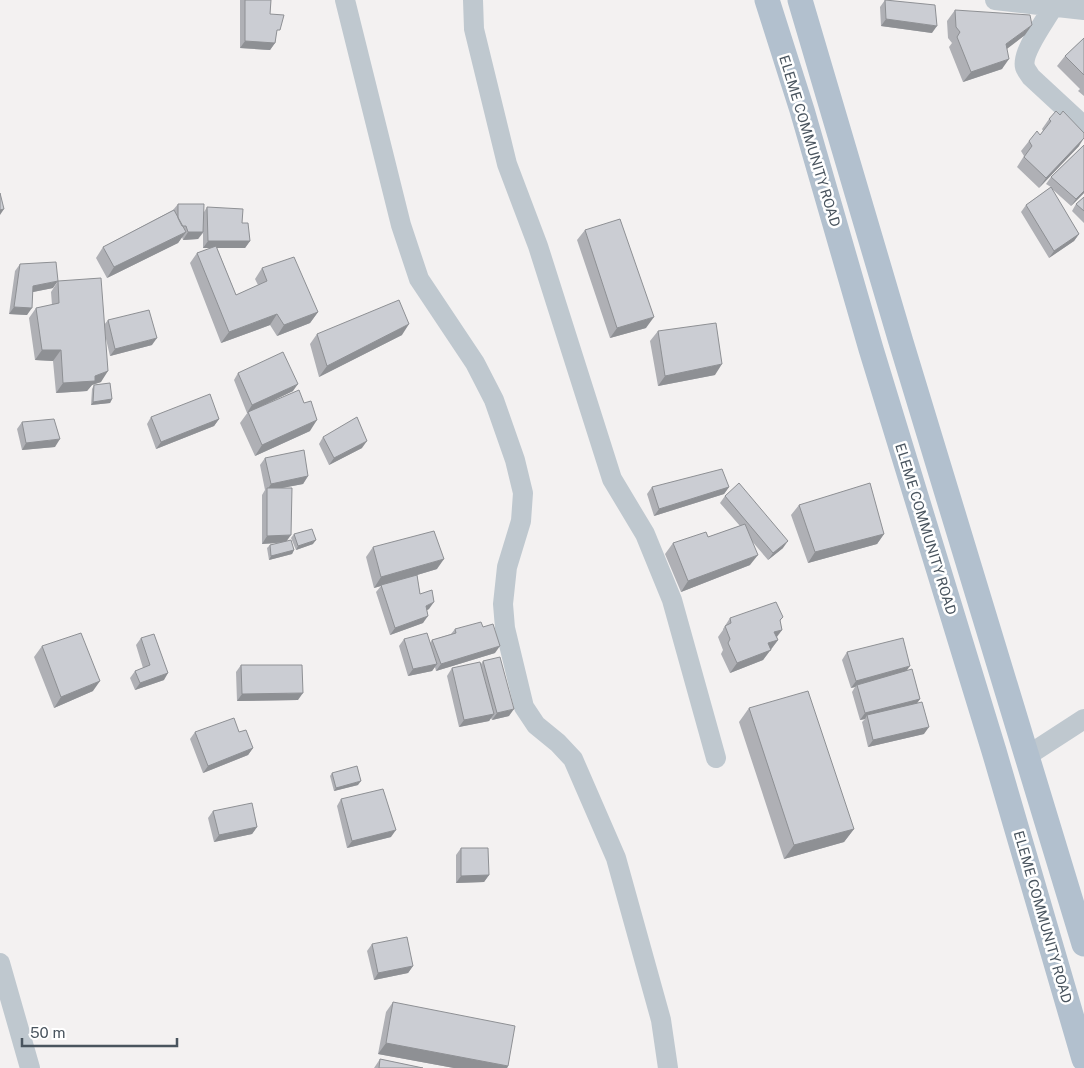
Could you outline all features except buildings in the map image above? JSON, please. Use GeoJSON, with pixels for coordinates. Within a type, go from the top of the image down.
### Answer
{"type":"FeatureCollection","features":[{"type":"Feature","properties":{"kind":"main road","name":"ELEME COMMUNITY ROAD"},"geometry":{"type":"LineString","coordinates":[[767,0],[805,120],[871,349],[994,750],[1084,1059]]}},
{"type":"Feature","properties":{"kind":"main road","name":"ELEME COMMUNITY ROAD"},"geometry":{"type":"LineString","coordinates":[[800,0],[838,133],[1084,944]]}},
{"type":"Feature","properties":{"kind":"street"},"geometry":{"type":"LineString","coordinates":[[345,0],[401,225],[419,280],[475,363],[494,400],[515,460],[524,493],[521,521],[507,567],[503,604],[505,628],[524,706],[536,725],[558,743],[573,759],[616,858],[661,1020],[668,1068]]}},
{"type":"Feature","properties":{"kind":"street"},"geometry":{"type":"LineString","coordinates":[[473,0],[474,29],[507,164],[538,246],[612,479],[644,534],[672,600],[716,758]]}},
{"type":"Feature","properties":{"kind":"street"},"geometry":{"type":"LineString","coordinates":[[995,0],[1047,4],[1084,10]]}},
{"type":"Feature","properties":{"kind":"street"},"geometry":{"type":"LineString","coordinates":[[1047,4],[1024,60],[1025,68],[1030,77],[1084,126]]}},
{"type":"Feature","properties":{"kind":"street"},"geometry":{"type":"LineString","coordinates":[[1027,756],[1084,719]]}},
{"type":"Feature","properties":{"kind":"street"},"geometry":{"type":"LineString","coordinates":[[0,963],[30,1068]]}}]}
